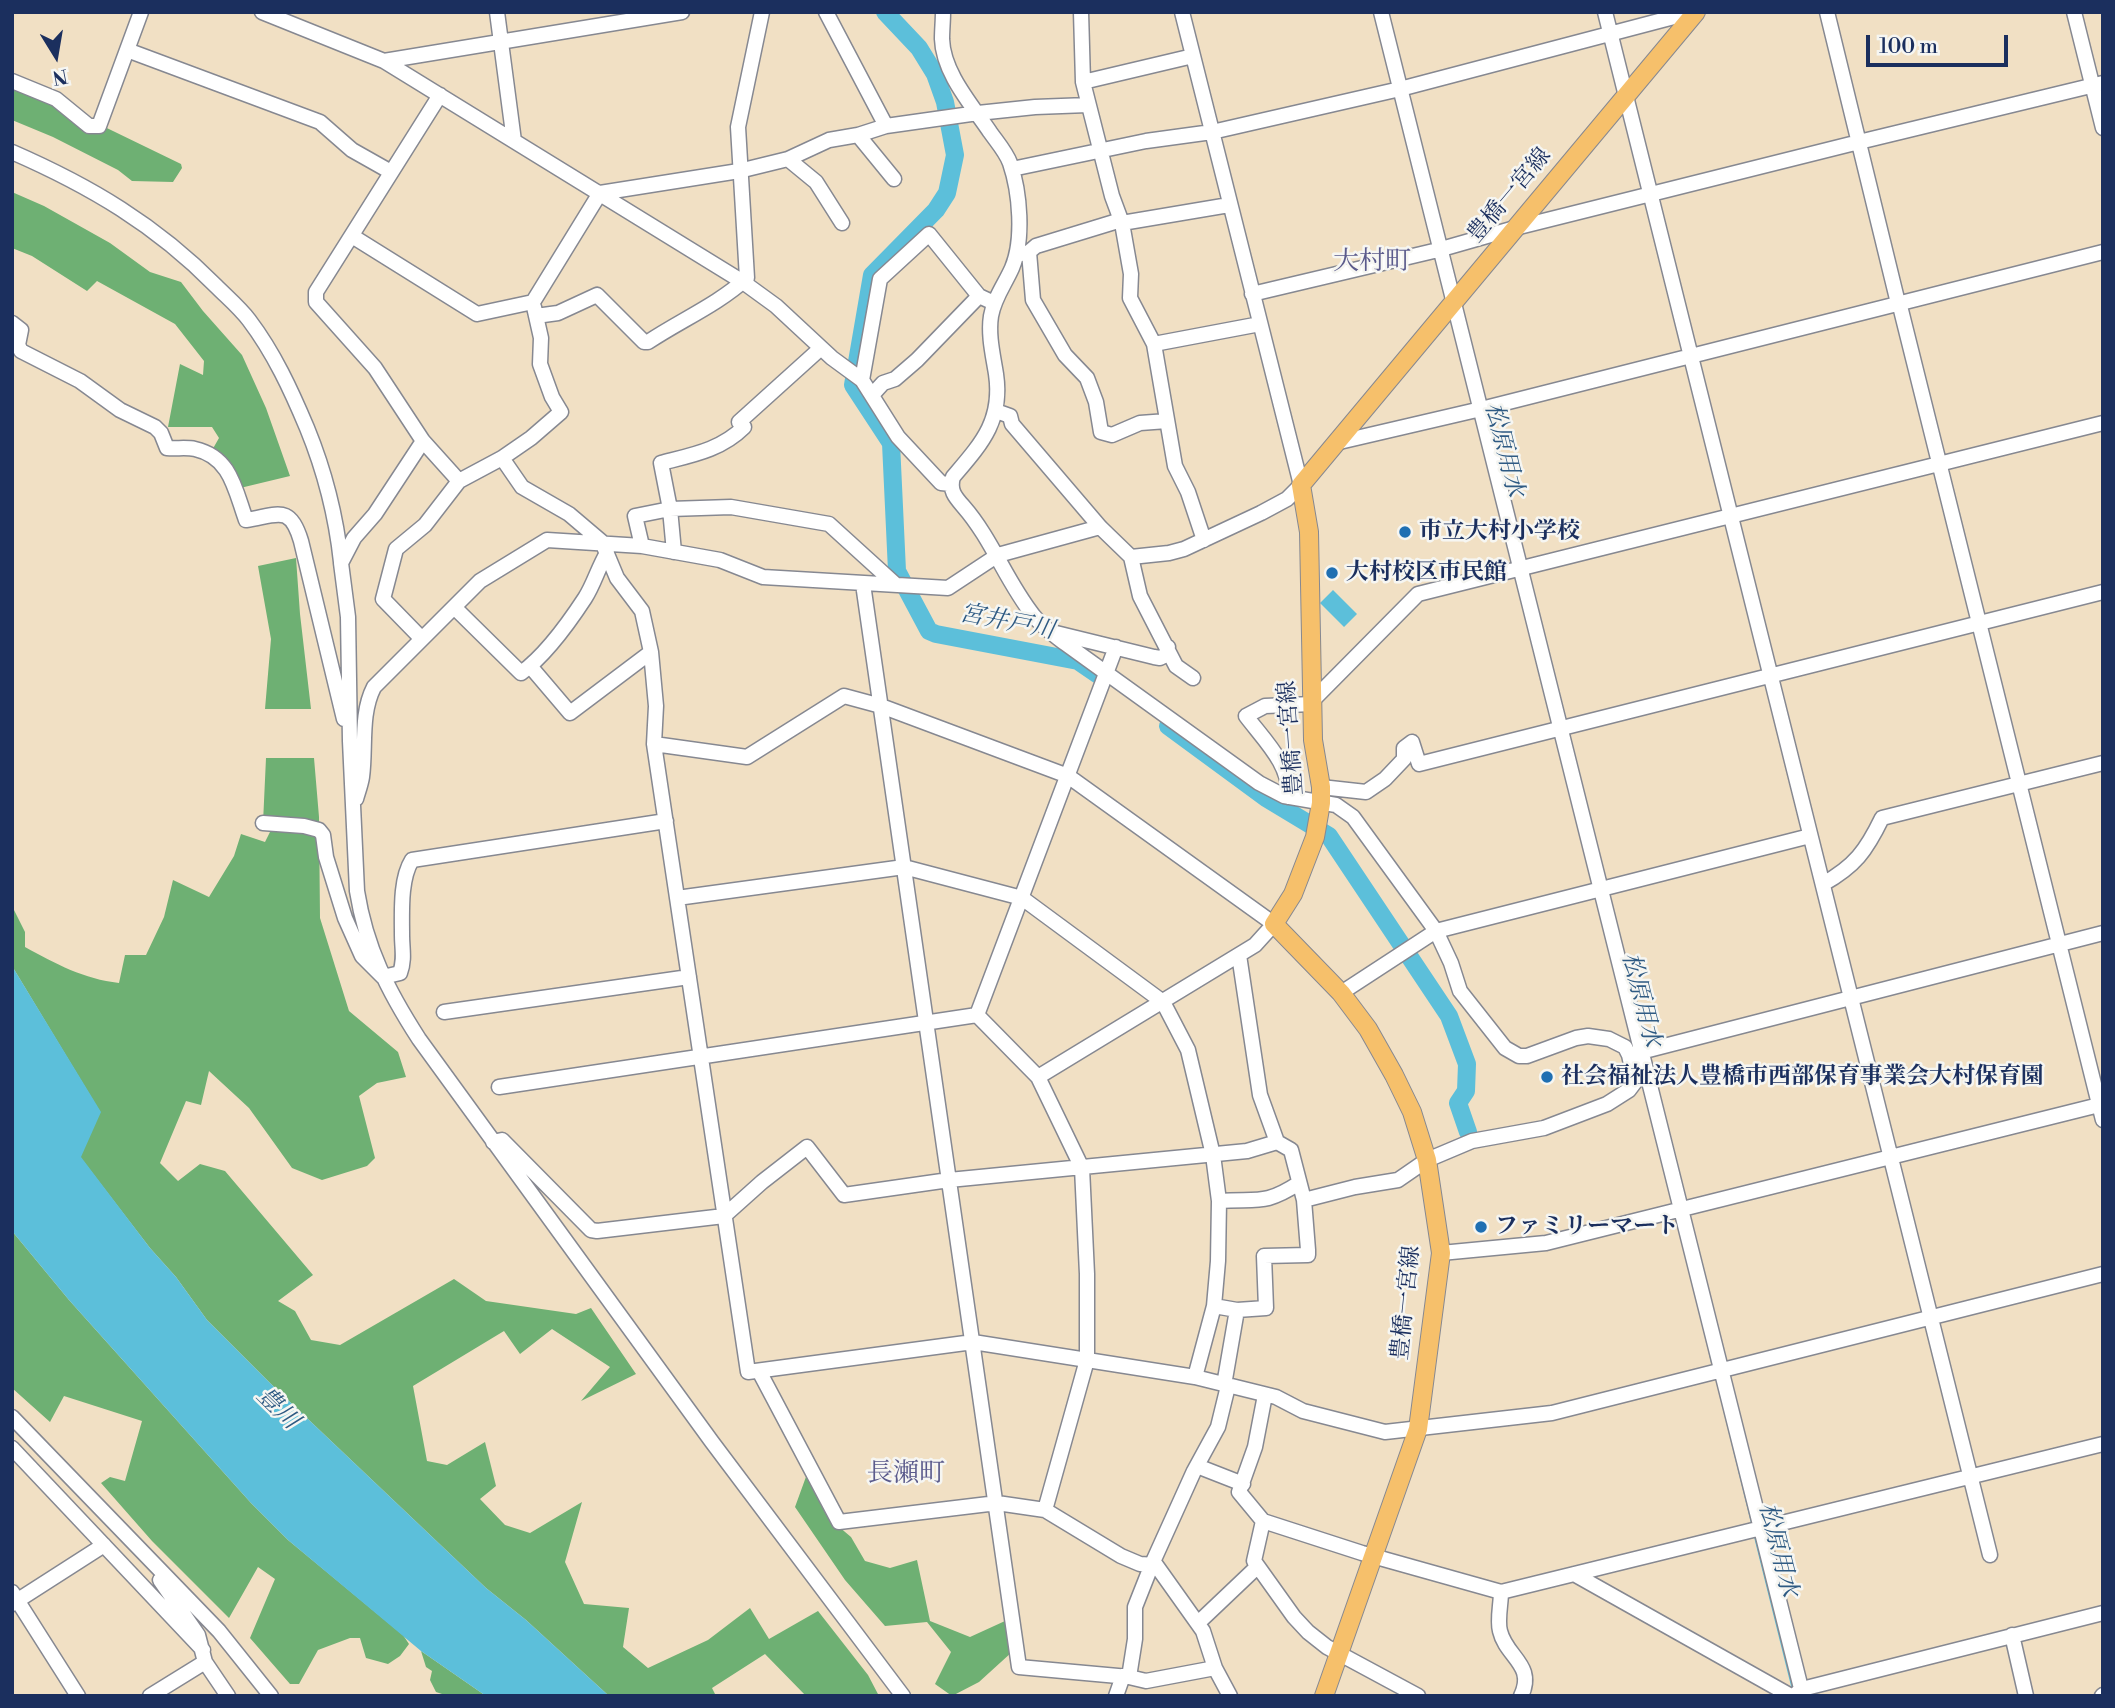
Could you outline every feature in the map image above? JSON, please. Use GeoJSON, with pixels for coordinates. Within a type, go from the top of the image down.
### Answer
{"type":"FeatureCollection","features":[{"type":"Feature","properties":{"kind":"main road","name":"豊橋一宮線"},"geometry":{"type":"LineString","coordinates":[[1319,812],[1313,740],[1309,532],[1301,485],[1694,12]]}},
{"type":"Feature","properties":{"kind":"main road"},"geometry":{"type":"LineString","coordinates":[[1274,924],[1293,894],[1319,812]]}},
{"type":"Feature","properties":{"kind":"main road","name":"豊橋一宮線"},"geometry":{"type":"LineString","coordinates":[[1274,924],[1341,993],[1367,1029],[1394,1075],[1412,1112],[1427,1160],[1441,1253],[1418,1429],[1324,1696]]}},
{"type":"Feature","properties":{"kind":"street"},"geometry":{"type":"LineString","coordinates":[[12,81],[56,99],[89,126],[96,127],[101,122],[141,12]]}},
{"type":"Feature","properties":{"kind":"street"},"geometry":{"type":"LineString","coordinates":[[262,12],[384,61],[743,282],[776,306],[821,348],[858,377],[873,394],[898,437],[941,484],[951,484]]}},
{"type":"Feature","properties":{"kind":"street"},"geometry":{"type":"LineString","coordinates":[[497,12],[514,141]]}},
{"type":"Feature","properties":{"kind":"street"},"geometry":{"type":"LineString","coordinates":[[384,61],[682,12]]}},
{"type":"Feature","properties":{"kind":"street"},"geometry":{"type":"LineString","coordinates":[[352,236],[477,314],[534,309],[558,313],[597,295],[644,342],[649,342],[680,320],[709,307],[747,278],[738,127],[762,12]]}},
{"type":"Feature","properties":{"kind":"street"},"geometry":{"type":"LineString","coordinates":[[826,12],[886,127]]}},
{"type":"Feature","properties":{"kind":"street"},"geometry":{"type":"LineString","coordinates":[[943,12],[942,40],[949,68],[1009,159],[1018,195],[1018,245],[1023,253],[1033,300],[1065,355],[1087,378],[1096,402],[1101,432],[1112,435],[1140,423],[1167,421]]}},
{"type":"Feature","properties":{"kind":"street"},"geometry":{"type":"LineString","coordinates":[[1080,12],[1083,82],[1112,197],[1122,221],[1131,274],[1130,298],[1154,344],[1175,466],[1188,492],[1204,540]]}},
{"type":"Feature","properties":{"kind":"street"},"geometry":{"type":"LineString","coordinates":[[1131,557],[1169,553],[1204,540],[1287,499],[1301,485],[1182,12]]}},
{"type":"Feature","properties":{"kind":"street"},"geometry":{"type":"LineString","coordinates":[[1381,12],[1397,89],[1437,250],[1454,303],[1477,410],[1597,889],[1635,1053],[1798,1693]]}},
{"type":"Feature","properties":{"kind":"street"},"geometry":{"type":"LineString","coordinates":[[1605,12],[1990,1555]]}},
{"type":"Feature","properties":{"kind":"street"},"geometry":{"type":"LineString","coordinates":[[1012,169],[1146,141],[1212,132],[1397,89],[1694,12]]}},
{"type":"Feature","properties":{"kind":"street"},"geometry":{"type":"LineString","coordinates":[[1827,12],[2103,1120]]}},
{"type":"Feature","properties":{"kind":"street"},"geometry":{"type":"LineString","coordinates":[[2074,12],[2098,85],[2103,128]]}},
{"type":"Feature","properties":{"kind":"street"},"geometry":{"type":"LineString","coordinates":[[127,50],[320,122],[352,150],[391,172]]}},
{"type":"Feature","properties":{"kind":"street"},"geometry":{"type":"LineString","coordinates":[[1083,82],[1193,56]]}},
{"type":"Feature","properties":{"kind":"street"},"geometry":{"type":"LineString","coordinates":[[1252,294],[2098,85]]}},
{"type":"Feature","properties":{"kind":"street"},"geometry":{"type":"LineString","coordinates":[[440,95],[316,292],[316,302],[375,368],[423,441],[459,481]]}},
{"type":"Feature","properties":{"kind":"street"},"geometry":{"type":"LineString","coordinates":[[600,193],[739,171],[788,159],[829,140],[886,127],[978,113],[1088,105]]}},
{"type":"Feature","properties":{"kind":"street"},"geometry":{"type":"LineString","coordinates":[[858,135],[894,179]]}},
{"type":"Feature","properties":{"kind":"street"},"geometry":{"type":"LineString","coordinates":[[12,152],[60,173],[150,227],[190,259],[248,318],[290,386],[316,450],[335,510],[348,617],[349,741],[357,891],[360,914],[372,954],[391,996],[493,1142],[712,1442],[903,1696]]}},
{"type":"Feature","properties":{"kind":"street"},"geometry":{"type":"LineString","coordinates":[[788,159],[816,182],[842,223]]}},
{"type":"Feature","properties":{"kind":"street"},"geometry":{"type":"LineString","coordinates":[[422,639],[383,599],[396,549],[425,526],[459,481],[502,458],[561,412],[552,397],[540,364],[541,338],[534,309],[600,193]]}},
{"type":"Feature","properties":{"kind":"street"},"geometry":{"type":"LineString","coordinates":[[1229,205],[1122,221],[1036,246],[1023,253],[1013,265],[994,303],[990,335],[997,382],[996,411],[983,440],[953,477],[951,484],[955,496],[981,527],[1026,606],[1050,632],[1105,679],[1270,791],[1319,812],[1336,805],[1353,817],[1436,931],[1460,991],[1512,1054],[1527,1056],[1576,1038],[1588,1037],[1618,1043],[1635,1053],[2103,933]]}},
{"type":"Feature","properties":{"kind":"street"},"geometry":{"type":"LineString","coordinates":[[858,377],[880,279],[929,234],[979,296],[994,303]]}},
{"type":"Feature","properties":{"kind":"street"},"geometry":{"type":"LineString","coordinates":[[1335,443],[1477,410],[2103,252]]}},
{"type":"Feature","properties":{"kind":"street"},"geometry":{"type":"LineString","coordinates":[[873,394],[883,383],[895,379],[917,360],[979,296]]}},
{"type":"Feature","properties":{"kind":"street"},"geometry":{"type":"LineString","coordinates":[[12,323],[21,330],[18,345],[21,351],[80,381],[120,410],[155,427],[161,433],[167,448],[191,448],[218,458],[226,468],[246,520],[281,514],[289,516],[296,523],[349,741]]}},
{"type":"Feature","properties":{"kind":"street"},"geometry":{"type":"LineString","coordinates":[[1154,344],[1260,324]]}},
{"type":"Feature","properties":{"kind":"street"},"geometry":{"type":"LineString","coordinates":[[674,552],[670,509],[661,463],[716,448],[732,439],[744,427],[739,422],[821,348]]}},
{"type":"Feature","properties":{"kind":"street"},"geometry":{"type":"LineString","coordinates":[[996,411],[1010,416],[1012,424],[1100,527],[1131,557],[1140,596],[1176,666],[1193,678]]}},
{"type":"Feature","properties":{"kind":"street"},"geometry":{"type":"LineString","coordinates":[[1289,797],[1290,784],[1283,766],[1246,716],[1265,706],[1312,703],[1418,594],[2103,423]]}},
{"type":"Feature","properties":{"kind":"street"},"geometry":{"type":"LineString","coordinates":[[341,563],[354,538],[391,492],[423,441]]}},
{"type":"Feature","properties":{"kind":"street"},"geometry":{"type":"LineString","coordinates":[[502,458],[522,487],[569,514],[604,548],[617,578],[642,611],[651,652],[656,706],[654,744],[748,1372],[973,1342],[1195,1377],[1276,1397],[1303,1411],[1385,1432],[1552,1413],[2103,1274]]}},
{"type":"Feature","properties":{"kind":"street"},"geometry":{"type":"LineString","coordinates":[[642,547],[635,516],[670,509],[731,507],[829,524],[897,584]]}},
{"type":"Feature","properties":{"kind":"street"},"geometry":{"type":"LineString","coordinates":[[352,810],[362,778],[369,696],[374,687],[480,581],[547,540],[604,548],[642,547],[720,560],[763,578],[948,588],[998,555],[1100,527]]}},
{"type":"Feature","properties":{"kind":"street"},"geometry":{"type":"LineString","coordinates":[[454,607],[521,673],[530,666],[586,596],[604,548]]}},
{"type":"Feature","properties":{"kind":"street"},"geometry":{"type":"LineString","coordinates":[[863,584],[1019,1667],[1126,1676],[1146,1681],[1215,1668]]}},
{"type":"Feature","properties":{"kind":"street"},"geometry":{"type":"LineString","coordinates":[[1319,812],[1366,792],[1385,779],[1404,759],[1404,748],[1412,742],[1419,764],[2103,592]]}},
{"type":"Feature","properties":{"kind":"street"},"geometry":{"type":"LineString","coordinates":[[1050,632],[1160,658],[1166,654],[1168,647]]}},
{"type":"Feature","properties":{"kind":"street"},"geometry":{"type":"LineString","coordinates":[[977,1015],[1116,647]]}},
{"type":"Feature","properties":{"kind":"street"},"geometry":{"type":"LineString","coordinates":[[530,666],[570,713],[651,652]]}},
{"type":"Feature","properties":{"kind":"street"},"geometry":{"type":"LineString","coordinates":[[654,744],[747,757],[844,696],[881,706],[1068,776],[1274,924],[1255,946],[1038,1077]]}},
{"type":"Feature","properties":{"kind":"street"},"geometry":{"type":"LineString","coordinates":[[1823,884],[1843,873],[1860,858],[1882,818],[2103,762]]}},
{"type":"Feature","properties":{"kind":"street"},"geometry":{"type":"LineString","coordinates":[[383,977],[400,973],[404,961],[403,900],[406,870],[412,859],[666,821]]}},
{"type":"Feature","properties":{"kind":"street"},"geometry":{"type":"LineString","coordinates":[[263,823],[304,826],[319,830],[323,835],[326,857],[345,918],[362,956],[383,977]]}},
{"type":"Feature","properties":{"kind":"street"},"geometry":{"type":"LineString","coordinates":[[1341,993],[1436,931],[1810,836]]}},
{"type":"Feature","properties":{"kind":"street"},"geometry":{"type":"LineString","coordinates":[[677,898],[904,867],[1022,898],[1163,1002],[1188,1050],[1213,1155],[1219,1201],[1219,1261],[1214,1306],[1195,1377]]}},
{"type":"Feature","properties":{"kind":"street"},"geometry":{"type":"LineString","coordinates":[[1214,1306],[1237,1310],[1266,1308],[1264,1256],[1308,1255],[1304,1200],[1291,1150],[1277,1142],[1260,1095],[1239,955]]}},
{"type":"Feature","properties":{"kind":"street"},"geometry":{"type":"LineString","coordinates":[[444,1012],[689,977]]}},
{"type":"Feature","properties":{"kind":"street"},"geometry":{"type":"LineString","coordinates":[[499,1087],[977,1015]]}},
{"type":"Feature","properties":{"kind":"street"},"geometry":{"type":"LineString","coordinates":[[977,1015],[1038,1077],[1082,1168],[1087,1274],[1087,1360],[1045,1510]]}},
{"type":"Feature","properties":{"kind":"street"},"geometry":{"type":"LineString","coordinates":[[1304,1200],[1355,1187],[1398,1180],[1427,1160],[1472,1141],[1544,1128],[1607,1104],[1629,1090],[1635,1082],[1635,1053]]}},
{"type":"Feature","properties":{"kind":"street"},"geometry":{"type":"LineString","coordinates":[[1441,1253],[1546,1243],[2101,1104]]}},
{"type":"Feature","properties":{"kind":"street"},"geometry":{"type":"LineString","coordinates":[[493,1142],[502,1140],[591,1230],[597,1231],[724,1216],[807,1147],[844,1195],[949,1180],[1247,1151],[1277,1142]]}},
{"type":"Feature","properties":{"kind":"street"},"geometry":{"type":"LineString","coordinates":[[1219,1201],[1252,1202],[1274,1198],[1299,1183]]}},
{"type":"Feature","properties":{"kind":"street"},"geometry":{"type":"LineString","coordinates":[[1116,1696],[1126,1676],[1135,1639],[1135,1607],[1197,1466],[1218,1427],[1237,1310]]}},
{"type":"Feature","properties":{"kind":"street"},"geometry":{"type":"LineString","coordinates":[[758,1371],[839,1522],[997,1503],[1045,1510],[1121,1556],[1140,1564],[1156,1565],[1198,1623],[1215,1668],[1230,1696]]}},
{"type":"Feature","properties":{"kind":"street"},"geometry":{"type":"LineString","coordinates":[[1265,1395],[1255,1447],[1240,1492],[1263,1521],[1374,1557],[1501,1592],[2103,1444]]}},
{"type":"Feature","properties":{"kind":"street"},"geometry":{"type":"LineString","coordinates":[[12,1417],[219,1631],[271,1696]]}},
{"type":"Feature","properties":{"kind":"street"},"geometry":{"type":"LineString","coordinates":[[12,1448],[124,1566],[204,1656],[228,1696]]}},
{"type":"Feature","properties":{"kind":"street"},"geometry":{"type":"LineString","coordinates":[[1197,1466],[1242,1484]]}},
{"type":"Feature","properties":{"kind":"street"},"geometry":{"type":"LineString","coordinates":[[1263,1521],[1254,1561],[1302,1626],[1339,1654],[1418,1696]]}},
{"type":"Feature","properties":{"kind":"street"},"geometry":{"type":"LineString","coordinates":[[78,1696],[14,1599],[104,1545]]}},
{"type":"Feature","properties":{"kind":"street"},"geometry":{"type":"LineString","coordinates":[[147,1556],[153,1571],[198,1635],[204,1656]]}},
{"type":"Feature","properties":{"kind":"street"},"geometry":{"type":"LineString","coordinates":[[124,1566],[181,1609],[209,1628],[219,1631]]}},
{"type":"Feature","properties":{"kind":"street"},"geometry":{"type":"LineString","coordinates":[[1198,1623],[1257,1567]]}},
{"type":"Feature","properties":{"kind":"street"},"geometry":{"type":"LineString","coordinates":[[1574,1574],[1798,1693],[2103,1613]]}},
{"type":"Feature","properties":{"kind":"street"},"geometry":{"type":"LineString","coordinates":[[1501,1592],[1500,1632],[1526,1675],[1521,1696]]}},
{"type":"Feature","properties":{"kind":"street"},"geometry":{"type":"LineString","coordinates":[[2012,1635],[2026,1696]]}},
{"type":"Feature","properties":{"kind":"street"},"geometry":{"type":"LineString","coordinates":[[150,1696],[204,1656]]}},
{"type":"Feature","properties":{"kind":"green space"},"geometry":{"type":"Polygon","coordinates":[[[12,82],[181,164],[182,168],[173,182],[132,181],[118,170],[53,137],[12,120],[12,82]]]}},
{"type":"Feature","properties":{"kind":"green space"},"geometry":{"type":"Polygon","coordinates":[[[12,192],[44,206],[110,243],[150,272],[181,282],[242,355],[266,408],[290,476],[236,489],[211,452],[219,438],[212,427],[168,427],[180,364],[203,375],[204,361],[175,324],[97,281],[87,291],[32,256],[12,248],[12,192]]]}},
{"type":"Feature","properties":{"kind":"green space"},"geometry":{"type":"Polygon","coordinates":[[[296,558],[311,709],[265,709],[271,639],[258,566],[296,558]]]}},
{"type":"Feature","properties":{"kind":"green space"},"geometry":{"type":"Polygon","coordinates":[[[266,758],[314,758],[319,817],[320,918],[349,1011],[398,1052],[406,1077],[377,1083],[359,1096],[375,1158],[367,1166],[322,1180],[292,1168],[249,1108],[209,1071],[201,1105],[186,1101],[160,1163],[178,1181],[200,1164],[225,1171],[313,1275],[278,1301],[295,1311],[311,1340],[340,1345],[454,1279],[486,1301],[576,1314],[591,1308],[636,1374],[581,1401],[610,1367],[552,1329],[520,1354],[504,1331],[413,1386],[427,1461],[447,1465],[485,1442],[496,1486],[480,1499],[505,1525],[530,1533],[582,1502],[565,1562],[584,1604],[629,1608],[623,1647],[648,1668],[708,1640],[750,1608],[769,1639],[818,1611],[868,1675],[879,1696],[806,1696],[765,1654],[712,1688],[716,1696],[609,1696],[526,1620],[486,1588],[207,1320],[80,1157],[100,1112],[12,966],[12,906],[25,932],[25,947],[82,974],[119,983],[125,955],[146,955],[164,917],[173,880],[209,897],[234,856],[241,834],[265,842],[273,826],[263,823],[266,758]]]}},
{"type":"Feature","properties":{"kind":"green space"},"geometry":{"type":"Polygon","coordinates":[[[12,1231],[69,1300],[251,1503],[288,1540],[403,1635],[409,1644],[400,1656],[388,1664],[366,1658],[360,1638],[350,1638],[318,1650],[299,1684],[290,1684],[250,1638],[275,1579],[258,1567],[229,1618],[152,1541],[101,1483],[110,1477],[125,1481],[142,1421],[64,1396],[50,1422],[12,1388],[12,1231]]]}},
{"type":"Feature","properties":{"kind":"green space"},"geometry":{"type":"Polygon","coordinates":[[[807,1474],[838,1526],[851,1537],[865,1561],[890,1568],[917,1560],[930,1621],[970,1637],[1005,1621],[1012,1652],[979,1682],[952,1696],[935,1684],[951,1652],[927,1622],[885,1626],[845,1580],[795,1507],[807,1474]]]}},
{"type":"Feature","properties":{"kind":"green space"},"geometry":{"type":"Polygon","coordinates":[[[421,1651],[486,1696],[448,1696],[436,1692],[430,1680],[432,1671],[426,1667],[421,1651]]]}},
{"type":"Feature","properties":{"kind":"water"},"geometry":{"type":"Polygon","coordinates":[[[1333,590],[1357,614],[1344,627],[1320,603],[1333,590]]]}},
{"type":"Feature","properties":{"kind":"water","name":"豊川"},"geometry":{"type":"Polygon","coordinates":[[[12,966],[101,1112],[81,1157],[207,1320],[486,1588],[526,1620],[609,1696],[486,1696],[421,1651],[288,1540],[251,1503],[69,1300],[12,1231],[12,966]]]}},
{"type":"Feature","properties":{"kind":"waterway","name":"宮井戸川"},"geometry":{"type":"LineString","coordinates":[[885,12],[919,48],[935,74],[945,102],[955,155],[947,193],[936,210],[872,275],[853,385],[891,443],[897,571],[929,631],[1078,661],[1097,674]]}},
{"type":"Feature","properties":{"kind":"waterway","name":"宮井戸川"},"geometry":{"type":"LineString","coordinates":[[1168,726],[1266,798],[1329,836],[1449,1016],[1467,1064],[1466,1091],[1458,1103],[1468,1132]]}},
{"type":"Feature","properties":{"kind":"waterway","name":"松原用水"},"geometry":{"type":"LineString","coordinates":[[1710,1353],[1713,1366]]}},
{"type":"Feature","properties":{"kind":"waterway","name":"松原用水"},"geometry":{"type":"LineString","coordinates":[[1716,1376],[1753,1526]]}},
{"type":"Feature","properties":{"kind":"waterway","name":"松原用水"},"geometry":{"type":"LineString","coordinates":[[1755,1536],[1793,1689]]}},
{"type":"Feature","properties":{"kind":"place","name":"市立大村小学校"},"geometry":{"type":"Point","coordinates":[1405,532]}},
{"type":"Feature","properties":{"kind":"place","name":"大村校区市民館"},"geometry":{"type":"Point","coordinates":[1332,573]}},
{"type":"Feature","properties":{"kind":"place","name":"社会福祉法人豊橋市西部保育事業会大村保育園"},"geometry":{"type":"Point","coordinates":[1547,1077]}},
{"type":"Feature","properties":{"kind":"place","name":"ファミリーマート"},"geometry":{"type":"Point","coordinates":[1481,1227]}},
{"type":"Feature","properties":{"kind":"district","name":"大村町"},"geometry":{"type":"Point","coordinates":[1372,263]}},
{"type":"Feature","properties":{"kind":"district","name":"長瀬町"},"geometry":{"type":"Point","coordinates":[906,1475]}}]}
